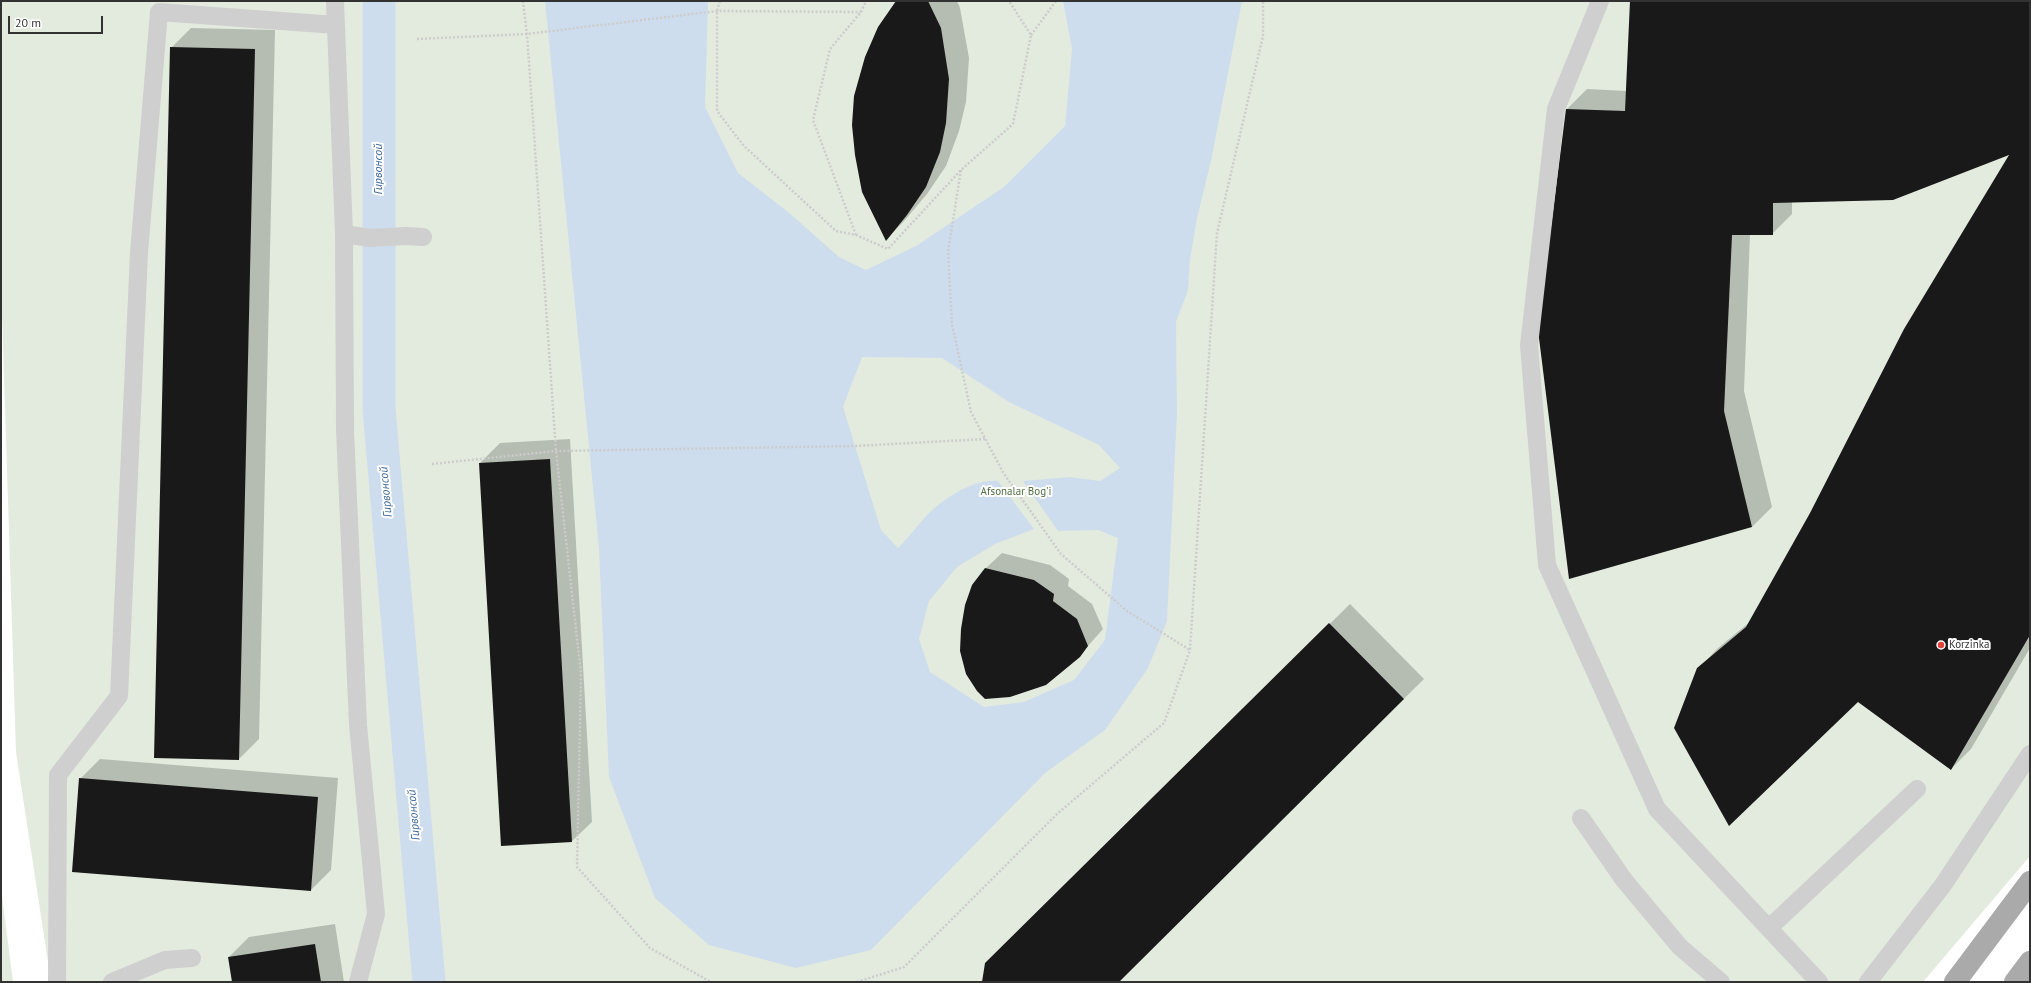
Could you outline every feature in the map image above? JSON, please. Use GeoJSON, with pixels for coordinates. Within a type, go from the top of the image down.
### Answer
{"type":"FeatureCollection","features":[{"type":"Feature","properties":{"kind":"main road"},"geometry":{"type":"LineString","coordinates":[[1955,982],[2030,882]]}},
{"type":"Feature","properties":{"kind":"main road"},"geometry":{"type":"LineString","coordinates":[[2015,982],[2030,962]]}},
{"type":"Feature","properties":{"kind":"lane"},"geometry":{"type":"LineString","coordinates":[[335,1],[344,234],[345,430],[358,725],[376,914],[358,982]]}},
{"type":"Feature","properties":{"kind":"lane"},"geometry":{"type":"LineString","coordinates":[[1600,1],[1556,109],[1529,345],[1547,565],[1657,809],[1819,982]]}},
{"type":"Feature","properties":{"kind":"lane"},"geometry":{"type":"LineString","coordinates":[[58,982],[58,775],[119,696],[139,253],[159,12],[336,25]]}},
{"type":"Feature","properties":{"kind":"lane"},"geometry":{"type":"LineString","coordinates":[[344,234],[370,238],[406,236],[423,237]]}},
{"type":"Feature","properties":{"kind":"lane"},"geometry":{"type":"LineString","coordinates":[[1868,982],[1943,885],[2030,754]]}},
{"type":"Feature","properties":{"kind":"lane"},"geometry":{"type":"LineString","coordinates":[[1769,928],[1917,789]]}},
{"type":"Feature","properties":{"kind":"lane"},"geometry":{"type":"LineString","coordinates":[[1581,818],[1624,880],[1680,947],[1721,982]]}},
{"type":"Feature","properties":{"kind":"lane"},"geometry":{"type":"LineString","coordinates":[[112,982],[165,960],[192,958]]}},
{"type":"Feature","properties":{"kind":"path"},"geometry":{"type":"LineString","coordinates":[[523,1],[527,34],[556,451],[581,674],[577,867],[650,948],[711,982]]}},
{"type":"Feature","properties":{"kind":"path"},"geometry":{"type":"LineString","coordinates":[[720,1],[717,11],[717,111],[744,146],[836,231],[856,235],[888,250],[961,170],[1013,124],[1031,35],[1056,1]]}},
{"type":"Feature","properties":{"kind":"path"},"geometry":{"type":"LineString","coordinates":[[856,235],[813,120],[830,49],[861,12],[866,1]]}},
{"type":"Feature","properties":{"kind":"path"},"geometry":{"type":"LineString","coordinates":[[1009,1],[1031,35]]}},
{"type":"Feature","properties":{"kind":"path"},"geometry":{"type":"LineString","coordinates":[[857,982],[904,967],[1056,814],[1164,723],[1190,650],[1217,233],[1263,36],[1263,1]]}},
{"type":"Feature","properties":{"kind":"path"},"geometry":{"type":"LineString","coordinates":[[417,39],[527,34],[717,11],[861,12]]}},
{"type":"Feature","properties":{"kind":"path"},"geometry":{"type":"LineString","coordinates":[[961,170],[948,252],[952,324],[971,412],[1004,474],[1061,554],[1127,610],[1190,650]]}},
{"type":"Feature","properties":{"kind":"path"},"geometry":{"type":"LineString","coordinates":[[432,464],[556,451],[855,446],[985,439]]}},
{"type":"Feature","properties":{"kind":"green space","name":"Afsonalar Bog'i"},"geometry":{"type":"Polygon","coordinates":[[[1,1],[2030,1],[2030,856],[1923,982],[51,982],[16,752],[1,282],[1,1]]]}},
{"type":"Feature","properties":{"kind":"green space"},"geometry":{"type":"Polygon","coordinates":[[[1,888],[13,982],[1,982],[1,888]]]}},
{"type":"Feature","properties":{"kind":"water"},"geometry":{"type":"Polygon","coordinates":[[[545,1],[708,1],[705,107],[738,173],[788,212],[839,257],[866,270],[916,246],[1004,187],[1065,126],[1072,49],[1063,1],[1242,1],[1211,161],[1197,218],[1190,260],[1188,290],[1176,322],[1177,413],[1167,621],[1148,668],[1105,730],[1045,773],[871,950],[796,968],[709,945],[655,898],[609,777],[599,548],[545,1]],[[862,357],[843,407],[881,530],[898,548],[927,515],[950,496],[969,486],[989,481],[998,481],[1034,529],[995,544],[957,567],[929,601],[919,639],[930,672],[984,707],[1024,702],[1074,680],[1105,640],[1118,538],[1098,530],[1058,531],[1023,481],[1070,477],[1100,481],[1120,468],[1099,445],[1009,402],[942,358],[862,357]]]}},
{"type":"Feature","properties":{"kind":"building"},"geometry":{"type":"Polygon","coordinates":[[[896,1],[928,1],[941,28],[949,79],[946,123],[940,152],[926,187],[907,215],[886,241],[862,192],[855,155],[852,125],[854,96],[865,57],[878,27],[896,1]]]}},
{"type":"Feature","properties":{"kind":"building"},"geometry":{"type":"Polygon","coordinates":[[[1630,1],[2030,1],[2030,635],[1951,770],[1858,702],[1729,826],[1674,728],[1697,668],[1746,627],[1810,513],[1904,329],[2009,155],[1893,200],[1773,203],[1773,235],[1732,235],[1724,411],[1752,527],[1569,579],[1538,330],[1566,109],[1625,111],[1630,1]]]}},
{"type":"Feature","properties":{"kind":"building"},"geometry":{"type":"Polygon","coordinates":[[[170,47],[255,49],[239,760],[154,758],[170,47]]]}},
{"type":"Feature","properties":{"kind":"building"},"geometry":{"type":"Polygon","coordinates":[[[550,459],[572,842],[501,846],[479,463],[550,459]]]}},
{"type":"Feature","properties":{"kind":"building"},"geometry":{"type":"Polygon","coordinates":[[[985,568],[1034,580],[1054,594],[1053,601],[1077,619],[1088,646],[1080,657],[1046,685],[1010,697],[985,699],[977,691],[966,674],[960,651],[961,629],[965,605],[972,585],[985,568]]]}},
{"type":"Feature","properties":{"kind":"building"},"geometry":{"type":"Polygon","coordinates":[[[1329,623],[1404,699],[1119,982],[982,982],[985,963],[1329,623]]]}},
{"type":"Feature","properties":{"kind":"building"},"geometry":{"type":"Polygon","coordinates":[[[79,778],[318,797],[311,891],[72,872],[79,778]]]}},
{"type":"Feature","properties":{"kind":"building"},"geometry":{"type":"Polygon","coordinates":[[[315,944],[321,982],[232,982],[228,957],[315,944]]]}},
{"type":"Feature","properties":{"kind":"waterway","name":"Гирвонсой"},"geometry":{"type":"LineString","coordinates":[[379,1],[379,409],[429,982]]}},
{"type":"Feature","properties":{"kind":"place","name":"Korzinka"},"geometry":{"type":"Point","coordinates":[1941,645]}}]}
